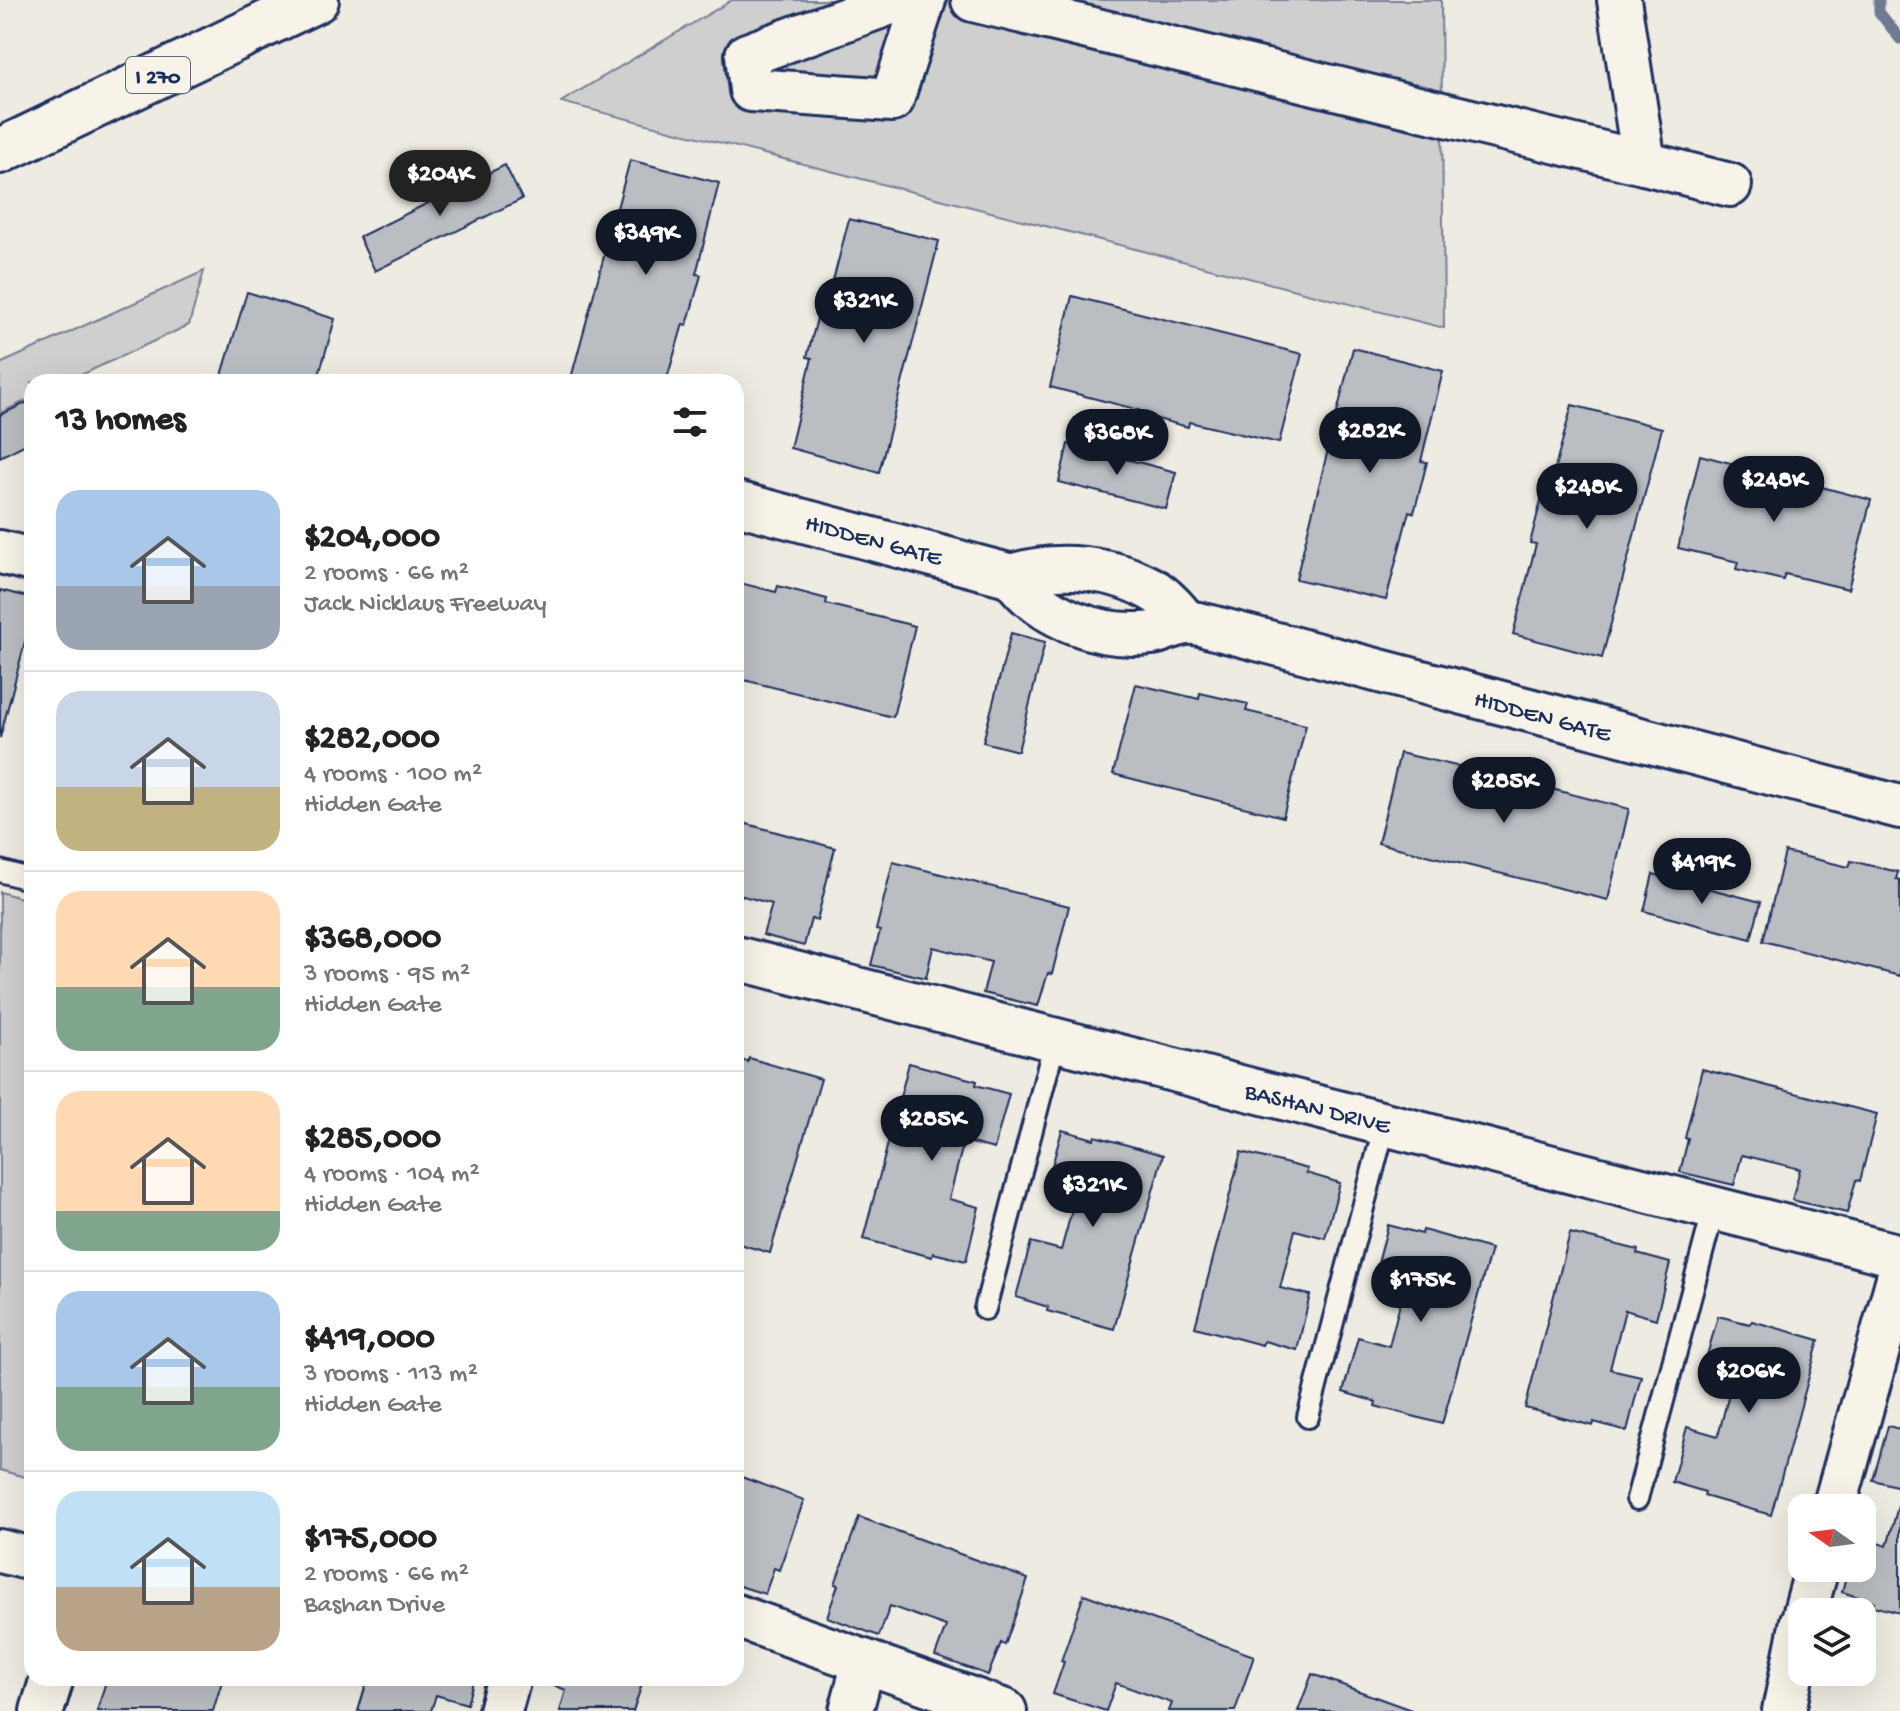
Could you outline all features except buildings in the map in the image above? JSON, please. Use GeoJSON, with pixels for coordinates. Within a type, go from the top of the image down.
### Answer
{"type":"FeatureCollection","features":[{"type":"Feature","properties":{"kind":"highway","name":"I 270"},"geometry":{"type":"LineString","coordinates":[[0,151],[316,0]]}},
{"type":"Feature","properties":{"kind":"street"},"geometry":{"type":"LineString","coordinates":[[899,0],[747,55],[751,90],[892,100],[924,0]]}},
{"type":"Feature","properties":{"kind":"street"},"geometry":{"type":"LineString","coordinates":[[973,0],[1083,12],[1730,185]]}},
{"type":"Feature","properties":{"kind":"street"},"geometry":{"type":"LineString","coordinates":[[1619,0],[1644,163]]}},
{"type":"Feature","properties":{"kind":"street","name":"HIDDEN GATE"},"geometry":{"type":"LineString","coordinates":[[744,505],[1012,576],[1049,567],[1106,573],[1135,582],[1156,593],[1172,605],[1186,622],[1900,807]]}},
{"type":"Feature","properties":{"kind":"street"},"geometry":{"type":"LineString","coordinates":[[0,552],[24,558]]}},
{"type":"Feature","properties":{"kind":"street"},"geometry":{"type":"LineString","coordinates":[[1012,576],[1025,593],[1039,604],[1059,617],[1088,627],[1133,634],[1153,633],[1186,622]]}},
{"type":"Feature","properties":{"kind":"street","name":"BASHAN DRIVE"},"geometry":{"type":"LineString","coordinates":[[744,960],[1900,1256]]}},
{"type":"Feature","properties":{"kind":"street"},"geometry":{"type":"LineString","coordinates":[[1838,1494],[1900,1271]]}},
{"type":"Feature","properties":{"kind":"street"},"geometry":{"type":"LineString","coordinates":[[0,1551],[24,1557]]}},
{"type":"Feature","properties":{"kind":"street"},"geometry":{"type":"LineString","coordinates":[[744,1619],[1005,1711]]}},
{"type":"Feature","properties":{"kind":"street"},"geometry":{"type":"LineString","coordinates":[[851,1711],[864,1661]]}},
{"type":"Feature","properties":{"kind":"street"},"geometry":{"type":"LineString","coordinates":[[42,1711],[50,1686]]}},
{"type":"Feature","properties":{"kind":"street"},"geometry":{"type":"LineString","coordinates":[[500,1711],[507,1686]]}},
{"type":"Feature","properties":{"kind":"street"},"geometry":{"type":"LineString","coordinates":[[1784,1711],[1789,1686]]}},
{"type":"Feature","properties":{"kind":"lane"},"geometry":{"type":"LineString","coordinates":[[0,871],[24,878]]}},
{"type":"Feature","properties":{"kind":"lane"},"geometry":{"type":"LineString","coordinates":[[985,1309],[1055,1041]]}},
{"type":"Feature","properties":{"kind":"lane"},"geometry":{"type":"LineString","coordinates":[[1308,1417],[1385,1124]]}},
{"type":"Feature","properties":{"kind":"lane"},"geometry":{"type":"LineString","coordinates":[[1637,1499],[1714,1208]]}},
{"type":"Feature","properties":{"kind":"shaded area"},"geometry":{"type":"Polygon","coordinates":[[[732,0],[1441,0],[1444,328],[561,102],[732,0]]]}},
{"type":"Feature","properties":{"kind":"shaded area"},"geometry":{"type":"Polygon","coordinates":[[[204,271],[189,325],[83,374],[24,374],[24,402],[0,413],[0,364],[204,271]]]}},
{"type":"Feature","properties":{"kind":"shaded area"},"geometry":{"type":"Polygon","coordinates":[[[0,892],[24,899],[24,1477],[0,1470],[0,892]]]}},
{"type":"Feature","properties":{"kind":"waterway"},"geometry":{"type":"LineString","coordinates":[[1879,0],[1879,12],[1900,39]]}}]}
